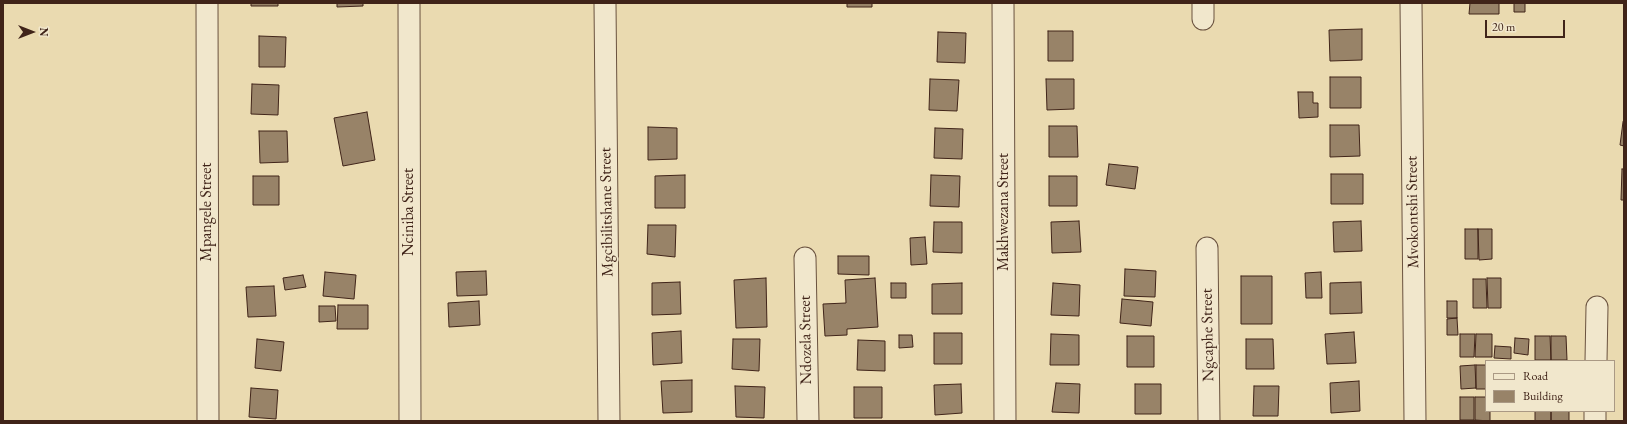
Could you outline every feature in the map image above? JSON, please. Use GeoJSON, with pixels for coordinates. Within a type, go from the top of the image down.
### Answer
{"type":"FeatureCollection","features":[{"type":"Feature","properties":{"kind":"street","name":"Mpangele Street"},"geometry":{"type":"LineString","coordinates":[[206,3],[208,421]]}},
{"type":"Feature","properties":{"kind":"street","name":"Nciniba Street"},"geometry":{"type":"LineString","coordinates":[[409,3],[410,421]]}},
{"type":"Feature","properties":{"kind":"street","name":"Mgcibilitshane Street"},"geometry":{"type":"LineString","coordinates":[[605,3],[609,421]]}},
{"type":"Feature","properties":{"kind":"street","name":"Makhwezana Street"},"geometry":{"type":"LineString","coordinates":[[1002,3],[1005,421]]}},
{"type":"Feature","properties":{"kind":"street","name":"Mvokontshi Street"},"geometry":{"type":"LineString","coordinates":[[1411,3],[1416,421]]}},
{"type":"Feature","properties":{"kind":"street","name":"Ngcaphe Street"},"geometry":{"type":"LineString","coordinates":[[1207,248],[1209,421]]}},
{"type":"Feature","properties":{"kind":"street","name":"Ndozela Street"},"geometry":{"type":"LineString","coordinates":[[804,258],[808,421]]}},
{"type":"Feature","properties":{"kind":"street"},"geometry":{"type":"LineString","coordinates":[[1596,360],[1597,307]]}},
{"type":"Feature","properties":{"kind":"building"},"geometry":{"type":"Polygon","coordinates":[[[251,3],[278,3],[278,6],[251,6],[251,3]]]}},
{"type":"Feature","properties":{"kind":"building"},"geometry":{"type":"Polygon","coordinates":[[[337,3],[363,3],[363,6],[337,7],[337,3]]]}},
{"type":"Feature","properties":{"kind":"building"},"geometry":{"type":"Polygon","coordinates":[[[847,3],[872,3],[872,7],[847,7],[847,3]]]}},
{"type":"Feature","properties":{"kind":"building"},"geometry":{"type":"Polygon","coordinates":[[[1470,3],[1499,3],[1499,14],[1469,14],[1470,3]]]}},
{"type":"Feature","properties":{"kind":"building"},"geometry":{"type":"Polygon","coordinates":[[[1514,3],[1525,3],[1525,12],[1514,12],[1514,3]]]}},
{"type":"Feature","properties":{"kind":"building"},"geometry":{"type":"Polygon","coordinates":[[[1362,29],[1362,60],[1330,61],[1329,30],[1362,29]]]}},
{"type":"Feature","properties":{"kind":"building"},"geometry":{"type":"Polygon","coordinates":[[[1048,31],[1073,31],[1073,61],[1048,61],[1048,31]]]}},
{"type":"Feature","properties":{"kind":"building"},"geometry":{"type":"Polygon","coordinates":[[[938,32],[966,33],[965,63],[937,62],[938,32]]]}},
{"type":"Feature","properties":{"kind":"building"},"geometry":{"type":"Polygon","coordinates":[[[259,36],[286,37],[285,67],[259,67],[259,36]]]}},
{"type":"Feature","properties":{"kind":"building"},"geometry":{"type":"Polygon","coordinates":[[[1330,77],[1361,77],[1361,108],[1330,108],[1330,77]]]}},
{"type":"Feature","properties":{"kind":"building"},"geometry":{"type":"Polygon","coordinates":[[[930,79],[959,80],[957,111],[929,110],[930,79]]]}},
{"type":"Feature","properties":{"kind":"building"},"geometry":{"type":"Polygon","coordinates":[[[1046,79],[1074,79],[1074,109],[1047,110],[1046,79]]]}},
{"type":"Feature","properties":{"kind":"building"},"geometry":{"type":"Polygon","coordinates":[[[252,84],[279,85],[278,115],[251,114],[252,84]]]}},
{"type":"Feature","properties":{"kind":"building"},"geometry":{"type":"Polygon","coordinates":[[[1298,92],[1313,92],[1313,103],[1318,103],[1318,117],[1299,118],[1298,92]]]}},
{"type":"Feature","properties":{"kind":"building"},"geometry":{"type":"Polygon","coordinates":[[[367,112],[375,160],[343,166],[334,118],[367,112]]]}},
{"type":"Feature","properties":{"kind":"building"},"geometry":{"type":"Polygon","coordinates":[[[1623,122],[1624,123],[1624,146],[1620,145],[1623,122]]]}},
{"type":"Feature","properties":{"kind":"building"},"geometry":{"type":"Polygon","coordinates":[[[1330,125],[1359,125],[1360,156],[1330,157],[1330,125]]]}},
{"type":"Feature","properties":{"kind":"building"},"geometry":{"type":"Polygon","coordinates":[[[1049,126],[1077,126],[1078,157],[1049,157],[1049,126]]]}},
{"type":"Feature","properties":{"kind":"building"},"geometry":{"type":"Polygon","coordinates":[[[648,127],[677,128],[677,159],[648,160],[648,127]]]}},
{"type":"Feature","properties":{"kind":"building"},"geometry":{"type":"Polygon","coordinates":[[[935,128],[963,129],[962,159],[934,158],[935,128]]]}},
{"type":"Feature","properties":{"kind":"building"},"geometry":{"type":"Polygon","coordinates":[[[259,131],[287,131],[288,162],[260,163],[259,131]]]}},
{"type":"Feature","properties":{"kind":"building"},"geometry":{"type":"Polygon","coordinates":[[[1109,164],[1138,167],[1135,189],[1106,185],[1109,164]]]}},
{"type":"Feature","properties":{"kind":"building"},"geometry":{"type":"Polygon","coordinates":[[[1622,169],[1624,169],[1624,200],[1621,200],[1622,169]]]}},
{"type":"Feature","properties":{"kind":"building"},"geometry":{"type":"Polygon","coordinates":[[[1331,174],[1363,174],[1363,204],[1331,204],[1331,174]]]}},
{"type":"Feature","properties":{"kind":"building"},"geometry":{"type":"Polygon","coordinates":[[[685,175],[685,208],[655,208],[655,176],[685,175]]]}},
{"type":"Feature","properties":{"kind":"building"},"geometry":{"type":"Polygon","coordinates":[[[931,175],[960,176],[959,207],[930,206],[931,175]]]}},
{"type":"Feature","properties":{"kind":"building"},"geometry":{"type":"Polygon","coordinates":[[[253,176],[279,176],[279,205],[253,205],[253,176]]]}},
{"type":"Feature","properties":{"kind":"building"},"geometry":{"type":"Polygon","coordinates":[[[1049,176],[1077,176],[1077,206],[1049,206],[1049,176]]]}},
{"type":"Feature","properties":{"kind":"building"},"geometry":{"type":"Polygon","coordinates":[[[1079,221],[1081,252],[1052,253],[1051,222],[1079,221]]]}},
{"type":"Feature","properties":{"kind":"building"},"geometry":{"type":"Polygon","coordinates":[[[1361,221],[1362,251],[1334,252],[1333,222],[1361,221]]]}},
{"type":"Feature","properties":{"kind":"building"},"geometry":{"type":"Polygon","coordinates":[[[934,222],[962,222],[962,253],[933,252],[934,222]]]}},
{"type":"Feature","properties":{"kind":"building"},"geometry":{"type":"Polygon","coordinates":[[[648,225],[676,225],[675,257],[647,254],[648,225]]]}},
{"type":"Feature","properties":{"kind":"building"},"geometry":{"type":"Polygon","coordinates":[[[1465,229],[1478,229],[1478,259],[1465,259],[1465,229]]]}},
{"type":"Feature","properties":{"kind":"building"},"geometry":{"type":"Polygon","coordinates":[[[1478,229],[1492,229],[1492,259],[1479,260],[1478,229]]]}},
{"type":"Feature","properties":{"kind":"building"},"geometry":{"type":"Polygon","coordinates":[[[925,237],[927,264],[911,265],[910,238],[925,237]]]}},
{"type":"Feature","properties":{"kind":"building"},"geometry":{"type":"Polygon","coordinates":[[[838,256],[869,256],[869,275],[838,274],[838,256]]]}},
{"type":"Feature","properties":{"kind":"building"},"geometry":{"type":"Polygon","coordinates":[[[1125,269],[1156,271],[1155,297],[1124,296],[1125,269]]]}},
{"type":"Feature","properties":{"kind":"building"},"geometry":{"type":"Polygon","coordinates":[[[486,271],[487,295],[457,296],[456,272],[486,271]]]}},
{"type":"Feature","properties":{"kind":"building"},"geometry":{"type":"Polygon","coordinates":[[[325,272],[356,275],[354,299],[323,296],[325,272]]]}},
{"type":"Feature","properties":{"kind":"building"},"geometry":{"type":"Polygon","coordinates":[[[1321,272],[1322,298],[1306,298],[1305,273],[1321,272]]]}},
{"type":"Feature","properties":{"kind":"building"},"geometry":{"type":"Polygon","coordinates":[[[303,275],[306,287],[285,290],[283,278],[303,275]]]}},
{"type":"Feature","properties":{"kind":"building"},"geometry":{"type":"Polygon","coordinates":[[[1241,276],[1272,276],[1272,324],[1241,324],[1241,276]]]}},
{"type":"Feature","properties":{"kind":"building"},"geometry":{"type":"Polygon","coordinates":[[[766,278],[767,327],[736,328],[734,280],[766,278]]]}},
{"type":"Feature","properties":{"kind":"building"},"geometry":{"type":"Polygon","coordinates":[[[875,278],[878,327],[847,329],[847,335],[825,336],[823,304],[846,303],[845,280],[875,278]]]}},
{"type":"Feature","properties":{"kind":"building"},"geometry":{"type":"Polygon","coordinates":[[[1487,278],[1501,278],[1501,308],[1488,308],[1487,278]]]}},
{"type":"Feature","properties":{"kind":"building"},"geometry":{"type":"Polygon","coordinates":[[[1473,279],[1486,279],[1487,308],[1473,308],[1473,279]]]}},
{"type":"Feature","properties":{"kind":"building"},"geometry":{"type":"Polygon","coordinates":[[[680,282],[681,314],[652,315],[652,283],[680,282]]]}},
{"type":"Feature","properties":{"kind":"building"},"geometry":{"type":"Polygon","coordinates":[[[1361,282],[1362,313],[1330,314],[1330,283],[1361,282]]]}},
{"type":"Feature","properties":{"kind":"building"},"geometry":{"type":"Polygon","coordinates":[[[891,283],[906,283],[906,298],[891,298],[891,283]]]}},
{"type":"Feature","properties":{"kind":"building"},"geometry":{"type":"Polygon","coordinates":[[[962,283],[962,314],[932,314],[932,284],[962,283]]]}},
{"type":"Feature","properties":{"kind":"building"},"geometry":{"type":"Polygon","coordinates":[[[1053,283],[1080,285],[1079,316],[1051,315],[1053,283]]]}},
{"type":"Feature","properties":{"kind":"building"},"geometry":{"type":"Polygon","coordinates":[[[274,286],[276,316],[248,317],[246,287],[274,286]]]}},
{"type":"Feature","properties":{"kind":"building"},"geometry":{"type":"Polygon","coordinates":[[[1122,299],[1153,302],[1151,326],[1120,323],[1122,299]]]}},
{"type":"Feature","properties":{"kind":"building"},"geometry":{"type":"Polygon","coordinates":[[[479,301],[480,325],[449,327],[448,303],[479,301]]]}},
{"type":"Feature","properties":{"kind":"building"},"geometry":{"type":"Polygon","coordinates":[[[1447,301],[1457,301],[1457,318],[1447,318],[1447,301]]]}},
{"type":"Feature","properties":{"kind":"building"},"geometry":{"type":"Polygon","coordinates":[[[338,305],[368,305],[368,329],[337,329],[338,305]]]}},
{"type":"Feature","properties":{"kind":"building"},"geometry":{"type":"Polygon","coordinates":[[[319,306],[335,306],[336,321],[319,322],[319,306]]]}},
{"type":"Feature","properties":{"kind":"building"},"geometry":{"type":"Polygon","coordinates":[[[1457,318],[1458,335],[1447,335],[1447,319],[1457,318]]]}},
{"type":"Feature","properties":{"kind":"building"},"geometry":{"type":"Polygon","coordinates":[[[681,331],[682,363],[653,365],[652,333],[681,331]]]}},
{"type":"Feature","properties":{"kind":"building"},"geometry":{"type":"Polygon","coordinates":[[[1354,332],[1356,363],[1327,364],[1325,334],[1354,332]]]}},
{"type":"Feature","properties":{"kind":"building"},"geometry":{"type":"Polygon","coordinates":[[[934,333],[962,333],[962,364],[934,364],[934,333]]]}},
{"type":"Feature","properties":{"kind":"building"},"geometry":{"type":"Polygon","coordinates":[[[1051,334],[1079,335],[1079,365],[1050,365],[1051,334]]]}},
{"type":"Feature","properties":{"kind":"building"},"geometry":{"type":"Polygon","coordinates":[[[1460,334],[1475,334],[1474,357],[1460,357],[1460,334]]]}},
{"type":"Feature","properties":{"kind":"building"},"geometry":{"type":"Polygon","coordinates":[[[1476,334],[1492,334],[1492,357],[1475,357],[1476,334]]]}},
{"type":"Feature","properties":{"kind":"building"},"geometry":{"type":"Polygon","coordinates":[[[899,335],[912,335],[913,347],[899,348],[899,335]]]}},
{"type":"Feature","properties":{"kind":"building"},"geometry":{"type":"Polygon","coordinates":[[[1127,336],[1154,336],[1154,367],[1127,367],[1127,336]]]}},
{"type":"Feature","properties":{"kind":"building"},"geometry":{"type":"Polygon","coordinates":[[[1535,336],[1550,336],[1551,360],[1535,360],[1535,336]]]}},
{"type":"Feature","properties":{"kind":"building"},"geometry":{"type":"Polygon","coordinates":[[[1551,336],[1566,336],[1567,360],[1551,360],[1551,336]]]}},
{"type":"Feature","properties":{"kind":"building"},"geometry":{"type":"Polygon","coordinates":[[[1515,338],[1529,339],[1528,355],[1514,353],[1515,338]]]}},
{"type":"Feature","properties":{"kind":"building"},"geometry":{"type":"Polygon","coordinates":[[[257,339],[284,342],[281,371],[255,368],[257,339]]]}},
{"type":"Feature","properties":{"kind":"building"},"geometry":{"type":"Polygon","coordinates":[[[733,339],[760,339],[759,371],[732,369],[733,339]]]}},
{"type":"Feature","properties":{"kind":"building"},"geometry":{"type":"Polygon","coordinates":[[[1246,339],[1273,339],[1274,369],[1246,369],[1246,339]]]}},
{"type":"Feature","properties":{"kind":"building"},"geometry":{"type":"Polygon","coordinates":[[[858,340],[885,341],[885,371],[857,370],[858,340]]]}},
{"type":"Feature","properties":{"kind":"building"},"geometry":{"type":"Polygon","coordinates":[[[1495,346],[1511,347],[1511,359],[1494,358],[1495,346]]]}},
{"type":"Feature","properties":{"kind":"building"},"geometry":{"type":"Polygon","coordinates":[[[1475,365],[1476,388],[1461,389],[1460,366],[1475,365]]]}},
{"type":"Feature","properties":{"kind":"building"},"geometry":{"type":"Polygon","coordinates":[[[1476,365],[1485,365],[1485,389],[1476,389],[1476,365]]]}},
{"type":"Feature","properties":{"kind":"building"},"geometry":{"type":"Polygon","coordinates":[[[692,380],[692,412],[663,413],[661,381],[692,380]]]}},
{"type":"Feature","properties":{"kind":"building"},"geometry":{"type":"Polygon","coordinates":[[[1359,381],[1360,411],[1331,413],[1330,383],[1359,381]]]}},
{"type":"Feature","properties":{"kind":"building"},"geometry":{"type":"Polygon","coordinates":[[[1056,383],[1080,384],[1079,413],[1052,412],[1056,383]]]}},
{"type":"Feature","properties":{"kind":"building"},"geometry":{"type":"Polygon","coordinates":[[[961,384],[962,413],[935,415],[934,385],[961,384]]]}},
{"type":"Feature","properties":{"kind":"building"},"geometry":{"type":"Polygon","coordinates":[[[1135,384],[1161,384],[1161,414],[1135,414],[1135,384]]]}},
{"type":"Feature","properties":{"kind":"building"},"geometry":{"type":"Polygon","coordinates":[[[735,386],[765,387],[764,418],[736,417],[735,386]]]}},
{"type":"Feature","properties":{"kind":"building"},"geometry":{"type":"Polygon","coordinates":[[[1254,386],[1279,386],[1278,416],[1253,416],[1254,386]]]}},
{"type":"Feature","properties":{"kind":"building"},"geometry":{"type":"Polygon","coordinates":[[[854,387],[882,387],[882,418],[854,418],[854,387]]]}},
{"type":"Feature","properties":{"kind":"building"},"geometry":{"type":"Polygon","coordinates":[[[251,388],[278,390],[276,419],[249,417],[251,388]]]}},
{"type":"Feature","properties":{"kind":"building"},"geometry":{"type":"Polygon","coordinates":[[[1460,397],[1474,397],[1474,420],[1460,420],[1460,397]]]}},
{"type":"Feature","properties":{"kind":"building"},"geometry":{"type":"Polygon","coordinates":[[[1475,397],[1485,397],[1485,412],[1490,412],[1490,421],[1475,420],[1475,397]]]}},
{"type":"Feature","properties":{"kind":"building"},"geometry":{"type":"Polygon","coordinates":[[[1535,412],[1551,412],[1551,421],[1535,421],[1535,412]]]}},
{"type":"Feature","properties":{"kind":"building"},"geometry":{"type":"Polygon","coordinates":[[[1551,412],[1569,412],[1569,421],[1551,421],[1551,412]]]}}]}
